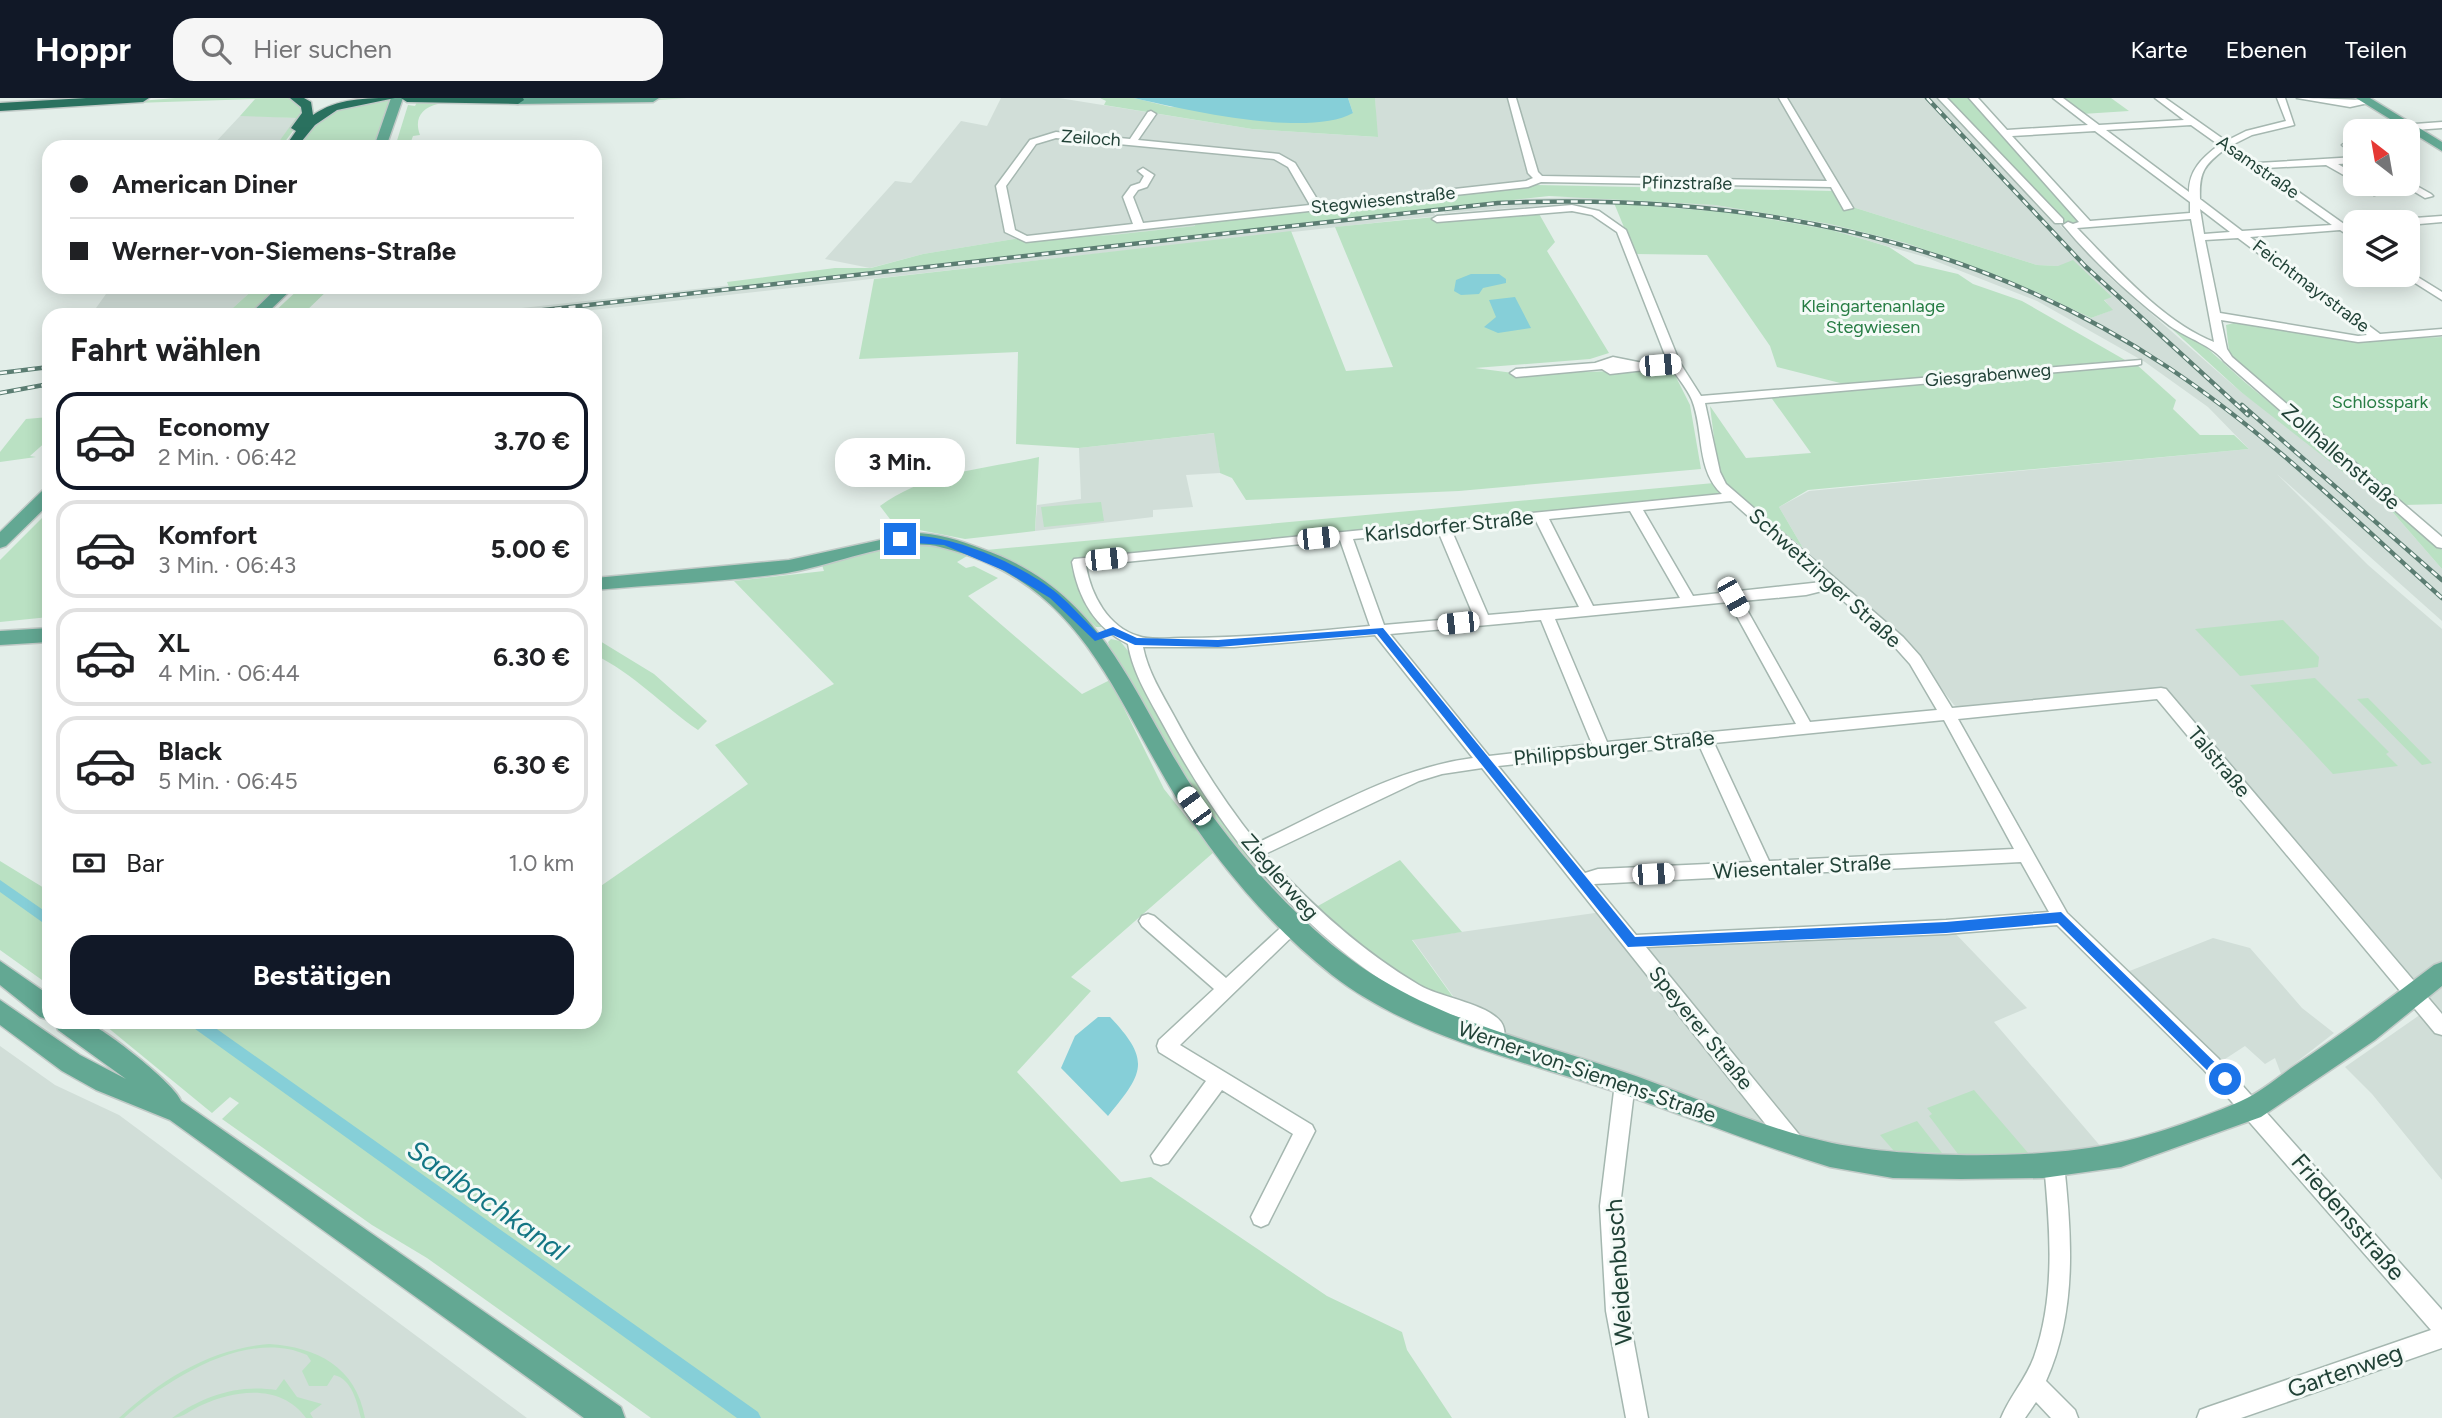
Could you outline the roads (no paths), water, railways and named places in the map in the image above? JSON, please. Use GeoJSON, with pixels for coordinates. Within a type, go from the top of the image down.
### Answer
{"type":"FeatureCollection","features":[{"type":"Feature","properties":{"kind":"highway"},"geometry":{"type":"LineString","coordinates":[[0,105],[82,98]]}},
{"type":"Feature","properties":{"kind":"highway"},"geometry":{"type":"LineString","coordinates":[[0,105],[143,98]]}},
{"type":"Feature","properties":{"kind":"highway"},"geometry":{"type":"LineString","coordinates":[[289,140],[309,113],[307,105],[296,98]]}},
{"type":"Feature","properties":{"kind":"highway"},"geometry":{"type":"LineString","coordinates":[[481,98],[518,100]]}},
{"type":"Feature","properties":{"kind":"highway"},"geometry":{"type":"LineString","coordinates":[[296,140],[311,119],[327,110],[354,101],[518,100]]}},
{"type":"Feature","properties":{"kind":"main road"},"geometry":{"type":"LineString","coordinates":[[518,100],[653,98]]}},
{"type":"Feature","properties":{"kind":"main road"},"geometry":{"type":"LineString","coordinates":[[383,140],[400,100]]}},
{"type":"Feature","properties":{"kind":"main road"},"geometry":{"type":"LineString","coordinates":[[393,140],[400,100]]}},
{"type":"Feature","properties":{"kind":"main road"},"geometry":{"type":"LineString","coordinates":[[2362,100],[2390,119]]}},
{"type":"Feature","properties":{"kind":"main road"},"geometry":{"type":"LineString","coordinates":[[2420,137],[2441,148]]}},
{"type":"Feature","properties":{"kind":"main road"},"geometry":{"type":"LineString","coordinates":[[264,308],[278,294]]}},
{"type":"Feature","properties":{"kind":"main road"},"geometry":{"type":"LineString","coordinates":[[276,308],[290,294]]}},
{"type":"Feature","properties":{"kind":"main road"},"geometry":{"type":"LineString","coordinates":[[0,525],[42,487]]}},
{"type":"Feature","properties":{"kind":"main road"},"geometry":{"type":"LineString","coordinates":[[0,542],[42,501]]}},
{"type":"Feature","properties":{"kind":"main road","name":"Werner-von-Siemens-Straße"},"geometry":{"type":"LineString","coordinates":[[602,583],[817,562],[887,541],[914,538],[937,540],[994,561],[1053,596],[1104,634],[1121,677],[1184,793],[1247,875],[1342,969],[1426,1015],[1830,1155],[1894,1165],[2054,1164],[2121,1155],[2252,1109],[2366,1032],[2442,972]]}},
{"type":"Feature","properties":{"kind":"main road"},"geometry":{"type":"LineString","coordinates":[[2,639],[42,636]]}},
{"type":"Feature","properties":{"kind":"main road"},"geometry":{"type":"LineString","coordinates":[[0,971],[42,1004]]}},
{"type":"Feature","properties":{"kind":"main road"},"geometry":{"type":"LineString","coordinates":[[0,1011],[71,1063],[105,1082],[178,1112]]}},
{"type":"Feature","properties":{"kind":"main road"},"geometry":{"type":"LineString","coordinates":[[77,1029],[132,1068],[178,1112],[610,1418]]}},
{"type":"Feature","properties":{"kind":"street"},"geometry":{"type":"LineString","coordinates":[[1512,98],[1533,173],[1539,179]]}},
{"type":"Feature","properties":{"kind":"street"},"geometry":{"type":"LineString","coordinates":[[1783,98],[1848,208]]}},
{"type":"Feature","properties":{"kind":"street"},"geometry":{"type":"LineString","coordinates":[[1942,98],[2063,223],[2140,296],[2188,332],[2221,349]]}},
{"type":"Feature","properties":{"kind":"street"},"geometry":{"type":"LineString","coordinates":[[1973,98],[2008,133],[2087,224]]}},
{"type":"Feature","properties":{"kind":"street"},"geometry":{"type":"LineString","coordinates":[[2057,98],[2192,196]]}},
{"type":"Feature","properties":{"kind":"street","name":"Asamstraße"},"geometry":{"type":"LineString","coordinates":[[2159,98],[2342,227]]}},
{"type":"Feature","properties":{"kind":"street"},"geometry":{"type":"LineString","coordinates":[[2221,349],[2192,196],[2197,170],[2216,151],[2249,133],[2291,123],[2283,102],[2269,98]]}},
{"type":"Feature","properties":{"kind":"street"},"geometry":{"type":"LineString","coordinates":[[2301,98],[2323,101],[2362,100]]}},
{"type":"Feature","properties":{"kind":"street"},"geometry":{"type":"LineString","coordinates":[[2323,101],[2362,100]]}},
{"type":"Feature","properties":{"kind":"street","name":"Zeiloch"},"geometry":{"type":"LineString","coordinates":[[1133,141],[1151,114]]}},
{"type":"Feature","properties":{"kind":"street"},"geometry":{"type":"LineString","coordinates":[[2008,133],[2192,122]]}},
{"type":"Feature","properties":{"kind":"street"},"geometry":{"type":"LineString","coordinates":[[2420,128],[2442,125]]}},
{"type":"Feature","properties":{"kind":"street","name":"Zeiloch"},"geometry":{"type":"LineString","coordinates":[[1015,235],[1010,232],[1001,186],[1033,142],[1056,135],[1133,141],[1151,157],[1276,156],[1292,165],[1317,208]]}},
{"type":"Feature","properties":{"kind":"street"},"geometry":{"type":"LineString","coordinates":[[2216,151],[2243,156]]}},
{"type":"Feature","properties":{"kind":"street"},"geometry":{"type":"LineString","coordinates":[[1139,227],[1128,197],[1134,188],[1144,185],[1149,175],[1151,157]]}},
{"type":"Feature","properties":{"kind":"street"},"geometry":{"type":"LineString","coordinates":[[2258,166],[2343,161]]}},
{"type":"Feature","properties":{"kind":"street"},"geometry":{"type":"LineString","coordinates":[[2328,162],[2343,172]]}},
{"type":"Feature","properties":{"kind":"street","name":"Pfinzstraße"},"geometry":{"type":"LineString","coordinates":[[1539,179],[1834,184]]}},
{"type":"Feature","properties":{"kind":"street","name":"Stegwiesenstraße"},"geometry":{"type":"LineString","coordinates":[[1015,235],[1026,239],[1317,208],[1528,184],[1539,179]]}},
{"type":"Feature","properties":{"kind":"street"},"geometry":{"type":"LineString","coordinates":[[2420,191],[2428,196]]}},
{"type":"Feature","properties":{"kind":"street","name":"Feichtmayrstraße"},"geometry":{"type":"LineString","coordinates":[[2192,196],[2379,338]]}},
{"type":"Feature","properties":{"kind":"street","name":"Schwetzinger Straße"},"geometry":{"type":"LineString","coordinates":[[1437,219],[1572,208],[1595,213],[1621,230],[1674,363],[1696,395],[1714,472],[1721,486],[1898,641],[1915,660],[2061,918],[2211,1064],[2252,1109]]}},
{"type":"Feature","properties":{"kind":"street"},"geometry":{"type":"LineString","coordinates":[[2063,223],[2087,224],[2195,216]]}},
{"type":"Feature","properties":{"kind":"street"},"geometry":{"type":"LineString","coordinates":[[2420,221],[2442,219]]}},
{"type":"Feature","properties":{"kind":"street"},"geometry":{"type":"LineString","coordinates":[[2200,237],[2342,227]]}},
{"type":"Feature","properties":{"kind":"street"},"geometry":{"type":"LineString","coordinates":[[2420,282],[2442,297]]}},
{"type":"Feature","properties":{"kind":"street"},"geometry":{"type":"LineString","coordinates":[[2215,316],[2349,338],[2442,332]]}},
{"type":"Feature","properties":{"kind":"street"},"geometry":{"type":"LineString","coordinates":[[2188,332],[2217,330]]}},
{"type":"Feature","properties":{"kind":"street","name":"Zollhallenstraße"},"geometry":{"type":"LineString","coordinates":[[2221,349],[2240,370],[2442,544]]}},
{"type":"Feature","properties":{"kind":"street"},"geometry":{"type":"LineString","coordinates":[[1516,373],[1602,366],[1601,361],[1605,360],[1641,366],[1674,363]]}},
{"type":"Feature","properties":{"kind":"street","name":"Giesgrabenweg"},"geometry":{"type":"LineString","coordinates":[[1696,395],[1839,387],[2137,362]]}},
{"type":"Feature","properties":{"kind":"street","name":"Karlsdorfer Straße"},"geometry":{"type":"LineString","coordinates":[[1104,634],[1081,582],[1079,562],[1734,497]]}},
{"type":"Feature","properties":{"kind":"street"},"geometry":{"type":"LineString","coordinates":[[1635,508],[1688,600]]}},
{"type":"Feature","properties":{"kind":"street"},"geometry":{"type":"LineString","coordinates":[[1542,517],[1588,611]]}},
{"type":"Feature","properties":{"kind":"street"},"geometry":{"type":"LineString","coordinates":[[1443,527],[1483,620]]}},
{"type":"Feature","properties":{"kind":"street","name":"Speyerer Straße"},"geometry":{"type":"LineString","coordinates":[[1345,536],[1379,630],[1794,1144]]}},
{"type":"Feature","properties":{"kind":"street"},"geometry":{"type":"LineString","coordinates":[[1104,634],[1135,641],[1228,643],[1733,597],[1833,584]]}},
{"type":"Feature","properties":{"kind":"street"},"geometry":{"type":"LineString","coordinates":[[1733,597],[1807,730]]}},
{"type":"Feature","properties":{"kind":"street"},"geometry":{"type":"LineString","coordinates":[[1546,615],[1602,748]]}},
{"type":"Feature","properties":{"kind":"street","name":"Zieglerweg"},"geometry":{"type":"LineString","coordinates":[[1135,641],[1137,662],[1176,737],[1255,852],[1326,929],[1357,954],[1432,1001],[1487,1020],[1495,1028],[1495,1041]]}},
{"type":"Feature","properties":{"kind":"street","name":"Talstraße"},"geometry":{"type":"LineString","coordinates":[[1949,716],[2161,693],[2414,992]]}},
{"type":"Feature","properties":{"kind":"street","name":"Philippsburger Straße"},"geometry":{"type":"LineString","coordinates":[[1255,852],[1413,777],[1442,768],[1602,748],[1949,716]]}},
{"type":"Feature","properties":{"kind":"street"},"geometry":{"type":"LineString","coordinates":[[1704,740],[1764,869]]}},
{"type":"Feature","properties":{"kind":"street","name":"Wiesentaler Straße"},"geometry":{"type":"LineString","coordinates":[[1582,881],[1598,876],[2024,855]]}},
{"type":"Feature","properties":{"kind":"street"},"geometry":{"type":"LineString","coordinates":[[1633,943],[1644,940],[1958,927],[2061,918]]}},
{"type":"Feature","properties":{"kind":"street"},"geometry":{"type":"LineString","coordinates":[[1148,921],[1225,988]]}},
{"type":"Feature","properties":{"kind":"street"},"geometry":{"type":"LineString","coordinates":[[1261,1217],[1305,1131],[1166,1046],[1295,925]]}},
{"type":"Feature","properties":{"kind":"street"},"geometry":{"type":"LineString","coordinates":[[2414,992],[2442,1027]]}},
{"type":"Feature","properties":{"kind":"street"},"geometry":{"type":"LineString","coordinates":[[1161,1156],[1219,1079]]}},
{"type":"Feature","properties":{"kind":"street","name":"Weidenbusch"},"geometry":{"type":"LineString","coordinates":[[1625,1083],[1610,1206],[1617,1311],[1637,1418]]}},
{"type":"Feature","properties":{"kind":"street","name":"Friedensstraße"},"geometry":{"type":"LineString","coordinates":[[2252,1109],[2442,1326]]}},
{"type":"Feature","properties":{"kind":"street"},"geometry":{"type":"LineString","coordinates":[[2012,1418],[2034,1384],[2046,1357],[2058,1310],[2063,1235],[2054,1164]]}},
{"type":"Feature","properties":{"kind":"street","name":"Gartenweg"},"geometry":{"type":"LineString","coordinates":[[2208,1418],[2442,1337]]}},
{"type":"Feature","properties":{"kind":"street"},"geometry":{"type":"LineString","coordinates":[[2034,1384],[2067,1418]]}},
{"type":"Feature","properties":{"kind":"water"},"geometry":{"type":"Polygon","coordinates":[[[1134,98],[1348,98],[1353,113],[1333,120],[1277,122],[1214,115],[1134,98]]]}},
{"type":"Feature","properties":{"kind":"water"},"geometry":{"type":"Polygon","coordinates":[[[1471,274],[1499,274],[1506,279],[1506,283],[1483,288],[1479,294],[1461,295],[1454,291],[1456,280],[1471,274]]]}},
{"type":"Feature","properties":{"kind":"water"},"geometry":{"type":"Polygon","coordinates":[[[1515,297],[1531,328],[1498,333],[1484,327],[1496,317],[1489,300],[1515,297]]]}},
{"type":"Feature","properties":{"kind":"water"},"geometry":{"type":"Polygon","coordinates":[[[1098,1017],[1110,1017],[1132,1045],[1137,1056],[1135,1077],[1108,1116],[1061,1068],[1075,1036],[1098,1017]]]}},
{"type":"Feature","properties":{"kind":"waterway","name":"Saalbachkanal"},"geometry":{"type":"LineString","coordinates":[[0,885],[42,916]]}},
{"type":"Feature","properties":{"kind":"waterway","name":"Saalbachkanal"},"geometry":{"type":"LineString","coordinates":[[206,1029],[752,1418]]}},
{"type":"Feature","properties":{"kind":"railway"},"geometry":{"type":"LineString","coordinates":[[1927,98],[2085,266],[2248,415]]}},
{"type":"Feature","properties":{"kind":"railway"},"geometry":{"type":"LineString","coordinates":[[561,308],[1498,203],[1587,202],[1676,206],[1762,215],[1847,231],[1931,254],[2012,284],[2092,322],[2169,368],[2241,421],[2310,478],[2442,598]]}},
{"type":"Feature","properties":{"kind":"railway"},"geometry":{"type":"LineString","coordinates":[[0,373],[42,368]]}},
{"type":"Feature","properties":{"kind":"railway"},"geometry":{"type":"LineString","coordinates":[[0,393],[42,385]]}},
{"type":"Feature","properties":{"kind":"railway"},"geometry":{"type":"LineString","coordinates":[[2242,405],[2442,580]]}},
{"type":"Feature","properties":{"kind":"park label","name":"Kleingartenanlage Stegwiesen"},"geometry":{"type":"Point","coordinates":[1873,316]}},
{"type":"Feature","properties":{"kind":"park label","name":"Schlosspark"},"geometry":{"type":"Point","coordinates":[2380,402]}}]}
